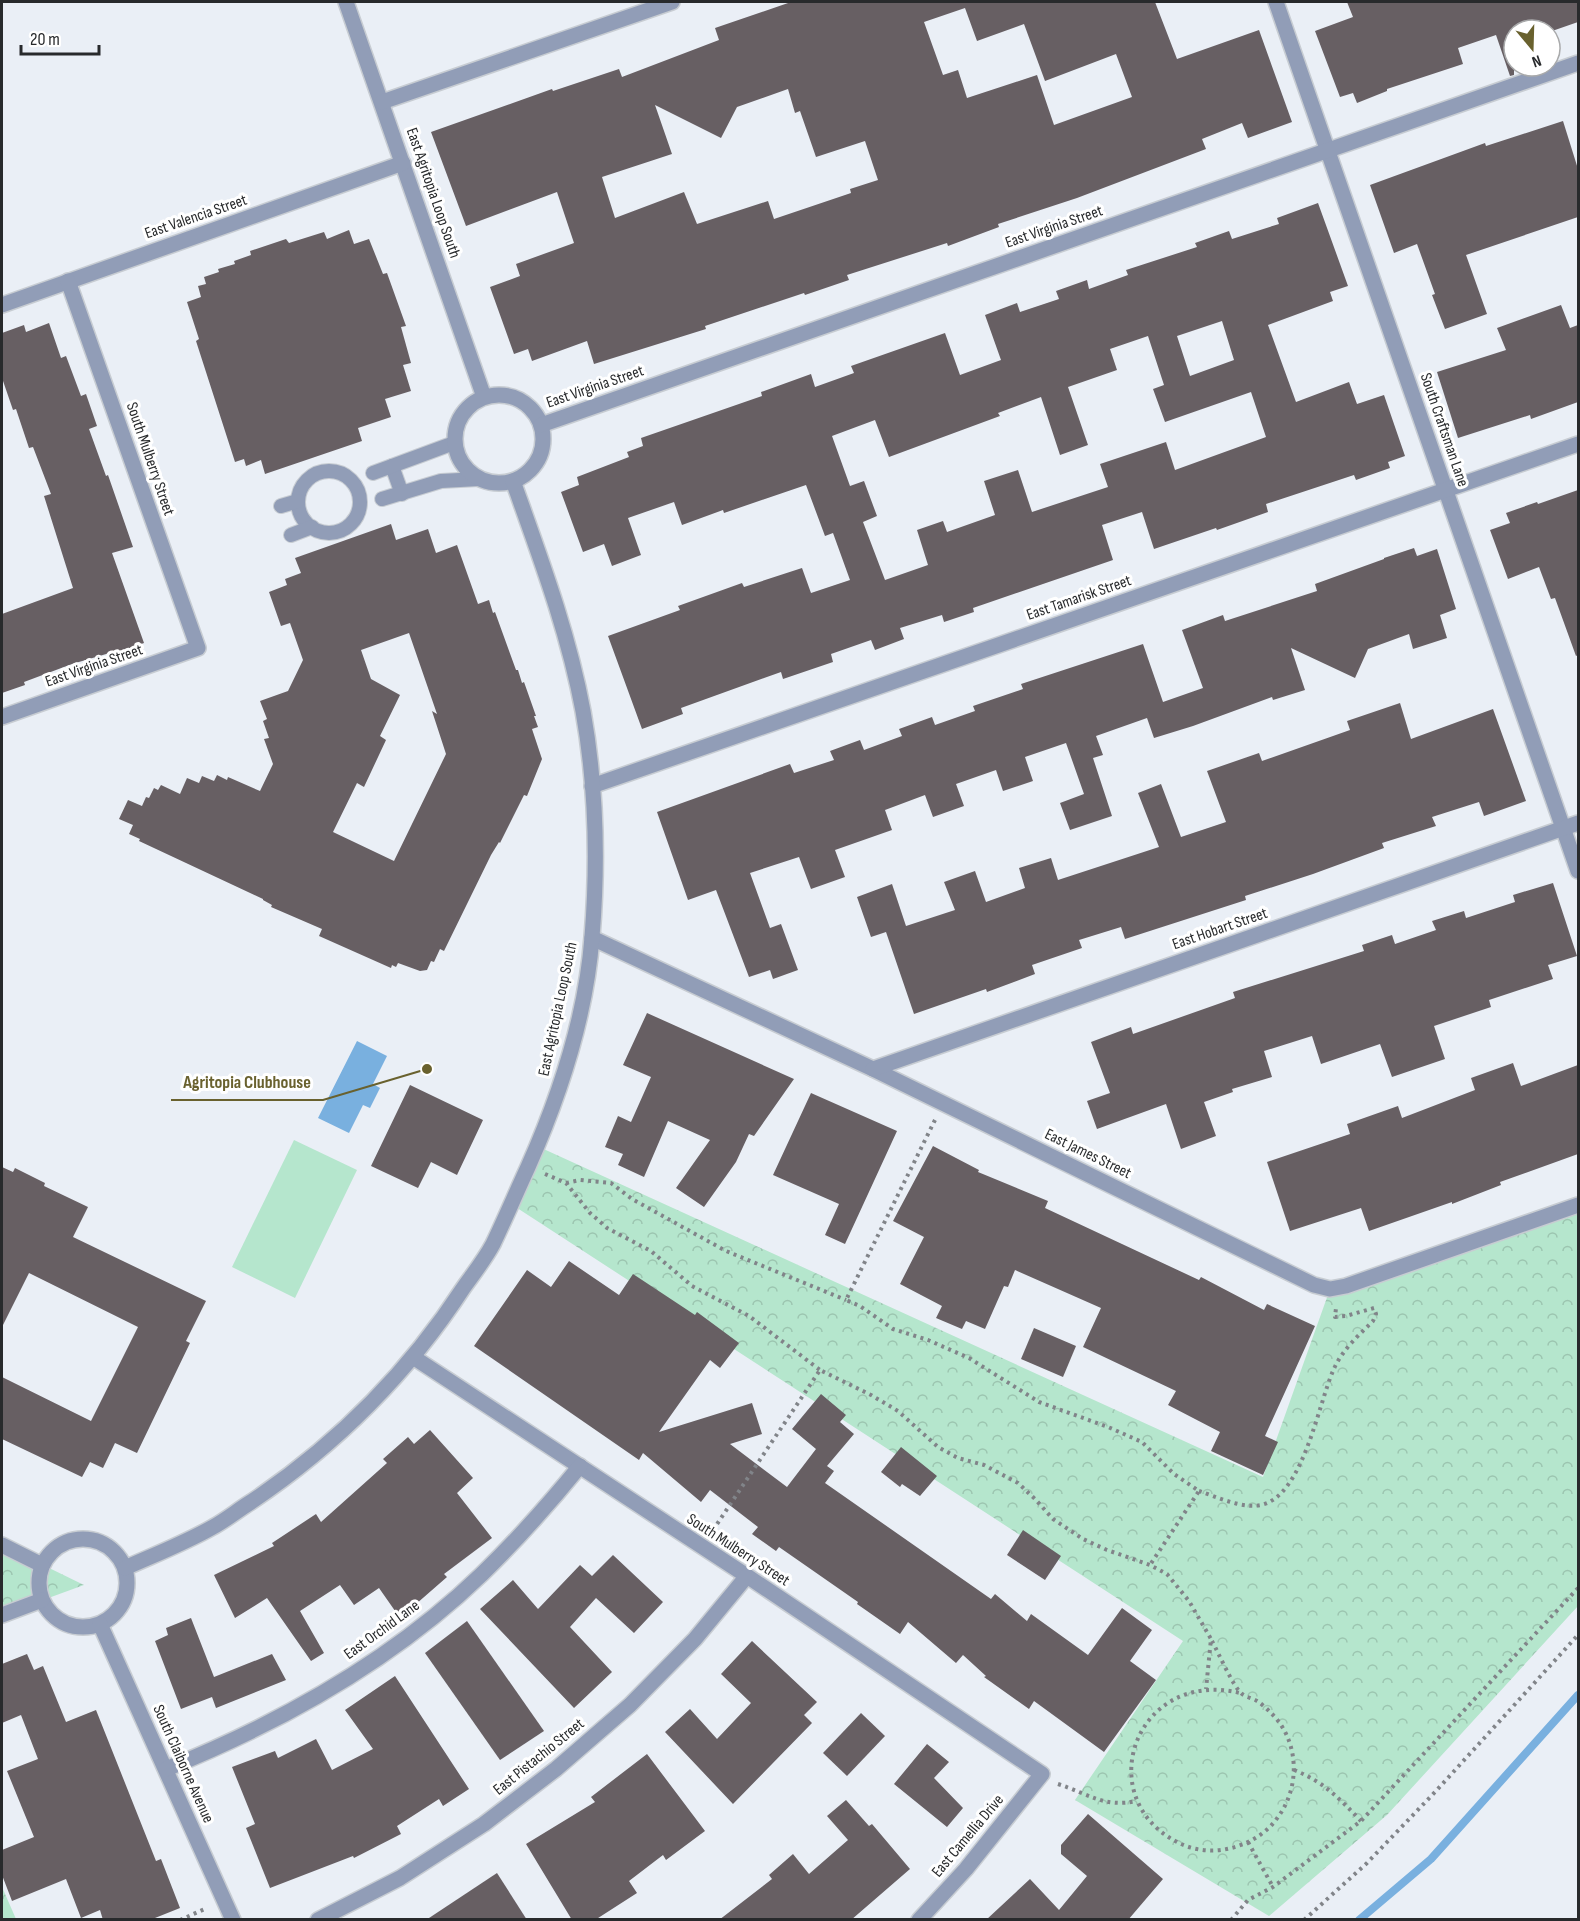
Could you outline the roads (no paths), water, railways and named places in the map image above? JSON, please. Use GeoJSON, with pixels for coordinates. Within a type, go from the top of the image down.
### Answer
{"type":"FeatureCollection","features":[{"type":"Feature","properties":{"kind":"street","name":"East Agritopia Loop South"},"geometry":{"type":"LineString","coordinates":[[346,2],[484,397]]}},
{"type":"Feature","properties":{"kind":"street"},"geometry":{"type":"LineString","coordinates":[[382,102],[672,2]]}},
{"type":"Feature","properties":{"kind":"street","name":"South Craftsman Lane"},"geometry":{"type":"LineString","coordinates":[[1276,2],[1446,490],[1571,826],[1578,871]]}},
{"type":"Feature","properties":{"kind":"street","name":"East Virginia Street"},"geometry":{"type":"LineString","coordinates":[[541,424],[1578,63]]}},
{"type":"Feature","properties":{"kind":"street","name":"East Valencia Street"},"geometry":{"type":"LineString","coordinates":[[2,304],[403,163]]}},
{"type":"Feature","properties":{"kind":"street","name":"South Mulberry Street"},"geometry":{"type":"LineString","coordinates":[[68,281],[198,648]]}},
{"type":"Feature","properties":{"kind":"street"},"geometry":{"type":"LineString","coordinates":[[498,395],[512,397],[524,403],[534,412],[541,424],[543,438],[541,452],[531,470],[513,481],[502,484],[479,479],[462,464],[454,443],[461,415],[484,397],[498,395]]}},
{"type":"Feature","properties":{"kind":"street","name":"East Tamarisk Street"},"geometry":{"type":"LineString","coordinates":[[592,786],[1578,444]]}},
{"type":"Feature","properties":{"kind":"street","name":"East Agritopia Loop South"},"geometry":{"type":"LineString","coordinates":[[125,1568],[214,1527],[269,1490],[330,1443],[371,1404],[413,1357],[452,1306],[492,1246],[550,1117],[561,1084],[584,994],[592,938],[594,837],[592,786],[583,711],[558,606],[513,481]]}},
{"type":"Feature","properties":{"kind":"street","name":"East Virginia Street"},"geometry":{"type":"LineString","coordinates":[[2,717],[198,648]]}},
{"type":"Feature","properties":{"kind":"street","name":"East Hobart Street"},"geometry":{"type":"LineString","coordinates":[[873,1069],[1571,826]]}},
{"type":"Feature","properties":{"kind":"street","name":"East James Street"},"geometry":{"type":"LineString","coordinates":[[592,938],[873,1069],[1314,1285],[1330,1289],[1338,1288],[1578,1205]]}},
{"type":"Feature","properties":{"kind":"street","name":"South Mulberry Street"},"geometry":{"type":"LineString","coordinates":[[413,1357],[747,1576],[1041,1776]]}},
{"type":"Feature","properties":{"kind":"street","name":"East Orchid Lane"},"geometry":{"type":"LineString","coordinates":[[166,1769],[219,1748],[274,1721],[368,1664],[424,1623],[480,1575],[539,1515],[580,1466]]}},
{"type":"Feature","properties":{"kind":"street"},"geometry":{"type":"LineString","coordinates":[[77,1539],[92,1539],[106,1545],[117,1555],[125,1568],[127,1581],[123,1601],[112,1617],[100,1624],[87,1627],[66,1623],[49,1612],[38,1589],[42,1565],[50,1552],[62,1543],[77,1539]]}},
{"type":"Feature","properties":{"kind":"street"},"geometry":{"type":"LineString","coordinates":[[2,1545],[42,1565]]}},
{"type":"Feature","properties":{"kind":"street","name":"East Pistachio Street"},"geometry":{"type":"LineString","coordinates":[[318,1920],[400,1878],[484,1824],[556,1769],[630,1705],[695,1638],[747,1576]]}},
{"type":"Feature","properties":{"kind":"street"},"geometry":{"type":"LineString","coordinates":[[2,1615],[42,1600]]}},
{"type":"Feature","properties":{"kind":"street","name":"South Claiborne Avenue"},"geometry":{"type":"LineString","coordinates":[[100,1624],[233,1920]]}},
{"type":"Feature","properties":{"kind":"street","name":"East Camellia Drive"},"geometry":{"type":"LineString","coordinates":[[919,1920],[966,1869],[1041,1776]]}},
{"type":"Feature","properties":{"kind":"lane"},"geometry":{"type":"LineString","coordinates":[[352,480],[454,443]]}},
{"type":"Feature","properties":{"kind":"lane"},"geometry":{"type":"LineString","coordinates":[[392,466],[402,494]]}},
{"type":"Feature","properties":{"kind":"lane"},"geometry":{"type":"LineString","coordinates":[[333,470],[343,473],[352,480],[357,487],[360,505],[357,517],[350,525],[332,533],[321,532],[304,520],[298,501],[305,482],[322,471],[333,470]]}},
{"type":"Feature","properties":{"kind":"lane"},"geometry":{"type":"LineString","coordinates":[[360,505],[441,481],[479,479]]}},
{"type":"Feature","properties":{"kind":"lane"},"geometry":{"type":"LineString","coordinates":[[280,506],[298,501]]}},
{"type":"Feature","properties":{"kind":"lane"},"geometry":{"type":"LineString","coordinates":[[291,535],[312,527]]}},
{"type":"Feature","properties":{"kind":"water"},"geometry":{"type":"Polygon","coordinates":[[[357,1041],[387,1056],[373,1084],[380,1088],[370,1108],[363,1105],[349,1133],[318,1118],[357,1041]]]}},
{"type":"Feature","properties":{"kind":"waterway"},"geometry":{"type":"LineString","coordinates":[[1359,1920],[1431,1859],[1578,1695]]}},
{"type":"Feature","properties":{"kind":"place","name":"Agritopia Clubhouse"},"geometry":{"type":"Point","coordinates":[427,1069]}}]}
